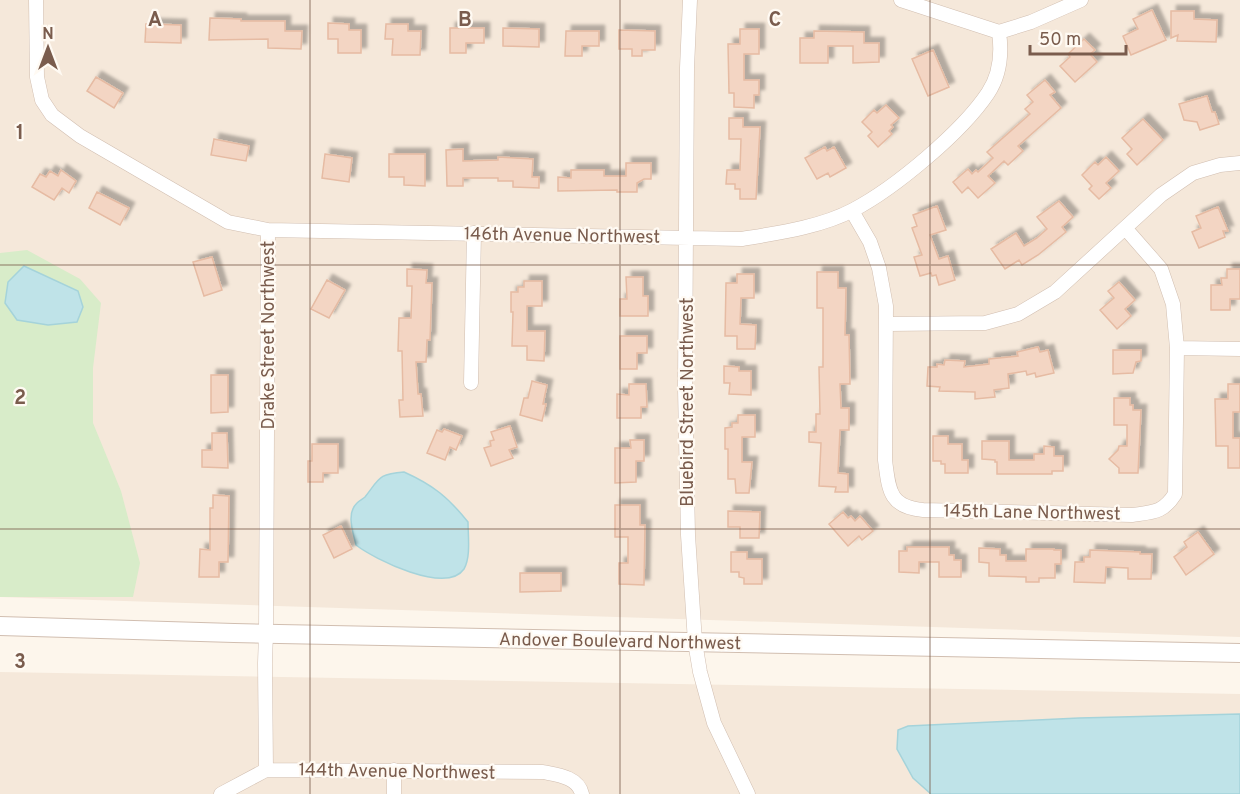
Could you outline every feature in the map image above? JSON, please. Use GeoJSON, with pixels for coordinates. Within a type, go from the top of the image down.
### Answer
{"type":"FeatureCollection","features":[{"type":"Feature","properties":{"kind":"street","name":"Drake Street Northwest"},"geometry":{"type":"LineString","coordinates":[[36,0],[37,77],[42,100],[52,115],[80,136],[228,222],[268,230],[266,770]]}},
{"type":"Feature","properties":{"kind":"street","name":"Bluebird Street Northwest"},"geometry":{"type":"LineString","coordinates":[[690,0],[687,68],[686,388],[687,512],[695,642],[700,672],[714,723],[748,794]]}},
{"type":"Feature","properties":{"kind":"street"},"geometry":{"type":"LineString","coordinates":[[901,0],[999,32],[1031,22],[1081,0]]}},
{"type":"Feature","properties":{"kind":"street","name":"146th Avenue Northwest"},"geometry":{"type":"LineString","coordinates":[[268,230],[742,239],[791,231],[852,211],[921,163],[958,128],[988,93],[998,71],[1002,51],[999,32]]}},
{"type":"Feature","properties":{"kind":"street"},"geometry":{"type":"LineString","coordinates":[[852,211],[870,242],[879,268],[887,324],[985,323],[1018,314],[1055,292],[1161,195],[1193,173],[1220,165],[1240,163]]}},
{"type":"Feature","properties":{"kind":"street"},"geometry":{"type":"LineString","coordinates":[[1126,229],[1161,269],[1173,304],[1177,348],[1240,349]]}},
{"type":"Feature","properties":{"kind":"street"},"geometry":{"type":"LineString","coordinates":[[471,383],[474,233]]}},
{"type":"Feature","properties":{"kind":"street","name":"145th Lane Northwest"},"geometry":{"type":"LineString","coordinates":[[887,324],[885,460],[888,481],[894,500],[908,508],[923,510],[1132,515],[1158,511],[1169,503],[1175,494],[1177,348]]}},
{"type":"Feature","properties":{"kind":"street","name":"Andover Boulevard Northwest"},"geometry":{"type":"LineString","coordinates":[[0,626],[1240,653]]}},
{"type":"Feature","properties":{"kind":"street","name":"144th Avenue Northwest"},"geometry":{"type":"LineString","coordinates":[[221,794],[266,770],[543,772],[564,777],[579,788]]}},
{"type":"Feature","properties":{"kind":"street"},"geometry":{"type":"LineString","coordinates":[[394,770],[394,794]]}},
{"type":"Feature","properties":{"kind":"shaded area"},"geometry":{"type":"Polygon","coordinates":[[[0,0],[1240,0],[1240,637],[0,597],[0,0]]]}},
{"type":"Feature","properties":{"kind":"shaded area"},"geometry":{"type":"Polygon","coordinates":[[[0,672],[1240,694],[1240,794],[0,794],[0,672]]]}},
{"type":"Feature","properties":{"kind":"green space"},"geometry":{"type":"Polygon","coordinates":[[[27,250],[80,279],[101,303],[93,368],[93,423],[121,491],[140,563],[133,597],[0,597],[0,253],[27,250]]]}},
{"type":"Feature","properties":{"kind":"water"},"geometry":{"type":"Polygon","coordinates":[[[24,266],[78,291],[83,307],[77,322],[48,325],[17,320],[5,303],[8,282],[24,266]]]}},
{"type":"Feature","properties":{"kind":"water"},"geometry":{"type":"Polygon","coordinates":[[[404,472],[439,493],[454,505],[468,522],[468,559],[464,569],[455,576],[427,577],[410,572],[393,566],[356,545],[351,523],[354,507],[380,478],[404,472]]]}},
{"type":"Feature","properties":{"kind":"water"},"geometry":{"type":"Polygon","coordinates":[[[1240,714],[1240,794],[931,794],[913,778],[897,749],[898,730],[908,726],[1079,718],[1240,714]]]}},
{"type":"Feature","properties":{"kind":"building"},"geometry":{"type":"Polygon","coordinates":[[[1152,10],[1166,40],[1131,55],[1123,36],[1138,29],[1133,19],[1152,10]]]}},
{"type":"Feature","properties":{"kind":"building"},"geometry":{"type":"Polygon","coordinates":[[[1171,11],[1194,11],[1194,19],[1217,20],[1216,42],[1177,41],[1178,35],[1171,38],[1171,11]]]}},
{"type":"Feature","properties":{"kind":"building"},"geometry":{"type":"Polygon","coordinates":[[[210,18],[285,21],[285,31],[302,31],[301,49],[268,48],[268,39],[209,40],[210,18]]]}},
{"type":"Feature","properties":{"kind":"building"},"geometry":{"type":"Polygon","coordinates":[[[328,23],[349,24],[349,30],[361,30],[361,53],[338,53],[338,39],[328,39],[328,23]]]}},
{"type":"Feature","properties":{"kind":"building"},"geometry":{"type":"Polygon","coordinates":[[[146,24],[181,25],[181,43],[145,42],[146,24]]]}},
{"type":"Feature","properties":{"kind":"building"},"geometry":{"type":"Polygon","coordinates":[[[386,24],[408,24],[408,31],[421,31],[420,55],[392,55],[393,39],[385,39],[386,24]]]}},
{"type":"Feature","properties":{"kind":"building"},"geometry":{"type":"Polygon","coordinates":[[[450,28],[484,28],[484,43],[466,43],[466,53],[450,53],[450,28]]]}},
{"type":"Feature","properties":{"kind":"building"},"geometry":{"type":"Polygon","coordinates":[[[503,28],[539,29],[539,47],[503,46],[503,28]]]}},
{"type":"Feature","properties":{"kind":"building"},"geometry":{"type":"Polygon","coordinates":[[[740,29],[759,29],[759,54],[744,54],[744,80],[759,80],[759,95],[754,95],[754,108],[734,107],[734,93],[729,93],[728,44],[740,44],[740,29]]]}},
{"type":"Feature","properties":{"kind":"building"},"geometry":{"type":"Polygon","coordinates":[[[619,30],[655,31],[655,50],[642,50],[642,56],[632,56],[632,49],[619,49],[619,30]]]}},
{"type":"Feature","properties":{"kind":"building"},"geometry":{"type":"Polygon","coordinates":[[[566,31],[599,31],[599,46],[582,46],[582,56],[565,56],[566,31]]]}},
{"type":"Feature","properties":{"kind":"building"},"geometry":{"type":"Polygon","coordinates":[[[814,31],[864,32],[864,43],[879,43],[879,62],[853,63],[853,46],[828,46],[828,63],[800,63],[800,38],[814,38],[814,31]]]}},
{"type":"Feature","properties":{"kind":"building"},"geometry":{"type":"Polygon","coordinates":[[[1084,39],[1095,50],[1090,54],[1097,62],[1075,82],[1060,66],[1070,57],[1068,54],[1084,39]]]}},
{"type":"Feature","properties":{"kind":"building"},"geometry":{"type":"Polygon","coordinates":[[[933,50],[949,87],[928,96],[912,59],[933,50]]]}},
{"type":"Feature","properties":{"kind":"building"},"geometry":{"type":"Polygon","coordinates":[[[96,77],[123,93],[114,108],[87,91],[96,77]]]}},
{"type":"Feature","properties":{"kind":"building"},"geometry":{"type":"Polygon","coordinates":[[[1045,80],[1055,92],[1050,95],[1061,108],[1018,146],[1023,151],[1008,165],[1004,161],[988,176],[995,183],[978,198],[968,187],[962,193],[953,182],[968,169],[972,174],[976,170],[978,172],[993,158],[987,152],[1030,114],[1025,109],[1033,102],[1027,95],[1045,80]]]}},
{"type":"Feature","properties":{"kind":"building"},"geometry":{"type":"Polygon","coordinates":[[[1207,96],[1219,124],[1200,130],[1197,122],[1184,120],[1179,104],[1207,96]]]}},
{"type":"Feature","properties":{"kind":"building"},"geometry":{"type":"Polygon","coordinates":[[[886,105],[899,118],[891,125],[893,127],[889,131],[892,134],[878,147],[868,136],[872,132],[862,122],[874,110],[877,113],[886,105]]]}},
{"type":"Feature","properties":{"kind":"building"},"geometry":{"type":"Polygon","coordinates":[[[729,118],[743,118],[743,127],[760,127],[756,199],[740,199],[740,189],[735,189],[735,184],[726,184],[727,170],[740,170],[741,139],[729,139],[729,118]]]}},
{"type":"Feature","properties":{"kind":"building"},"geometry":{"type":"Polygon","coordinates":[[[1143,119],[1163,140],[1137,165],[1127,154],[1132,149],[1122,138],[1143,119]]]}},
{"type":"Feature","properties":{"kind":"building"},"geometry":{"type":"Polygon","coordinates":[[[214,139],[249,146],[246,161],[211,155],[214,139]]]}},
{"type":"Feature","properties":{"kind":"building"},"geometry":{"type":"Polygon","coordinates":[[[825,147],[827,151],[834,147],[846,168],[830,177],[828,173],[817,179],[805,158],[825,147]]]}},
{"type":"Feature","properties":{"kind":"building"},"geometry":{"type":"Polygon","coordinates":[[[463,149],[463,161],[498,160],[498,157],[533,159],[532,177],[539,177],[539,188],[513,187],[513,181],[498,181],[498,178],[463,178],[463,186],[447,186],[446,150],[463,149]]]}},
{"type":"Feature","properties":{"kind":"building"},"geometry":{"type":"Polygon","coordinates":[[[325,154],[352,158],[349,182],[322,178],[325,154]]]}},
{"type":"Feature","properties":{"kind":"building"},"geometry":{"type":"Polygon","coordinates":[[[389,154],[425,154],[425,186],[404,185],[404,177],[389,177],[389,154]]]}},
{"type":"Feature","properties":{"kind":"building"},"geometry":{"type":"Polygon","coordinates":[[[1106,157],[1119,171],[1106,183],[1111,188],[1099,199],[1089,189],[1092,186],[1082,175],[1095,162],[1098,165],[1106,157]]]}},
{"type":"Feature","properties":{"kind":"building"},"geometry":{"type":"Polygon","coordinates":[[[626,163],[651,163],[651,179],[644,179],[637,183],[637,192],[558,191],[558,177],[571,178],[571,170],[604,170],[604,176],[626,176],[626,163]]]}},
{"type":"Feature","properties":{"kind":"building"},"geometry":{"type":"Polygon","coordinates":[[[61,170],[76,181],[69,193],[62,188],[54,200],[32,187],[40,174],[46,177],[50,171],[58,176],[61,170]]]}},
{"type":"Feature","properties":{"kind":"building"},"geometry":{"type":"Polygon","coordinates":[[[97,192],[129,208],[120,225],[89,208],[97,192]]]}},
{"type":"Feature","properties":{"kind":"building"},"geometry":{"type":"Polygon","coordinates":[[[1059,201],[1073,217],[1062,227],[1066,232],[1022,265],[1019,260],[1005,269],[991,249],[1016,233],[1024,246],[1037,238],[1047,229],[1037,217],[1059,201]]]}},
{"type":"Feature","properties":{"kind":"building"},"geometry":{"type":"Polygon","coordinates":[[[937,206],[946,230],[930,235],[939,259],[948,256],[955,280],[939,285],[936,275],[932,276],[931,273],[920,276],[914,257],[922,255],[912,228],[917,226],[913,215],[937,206]]]}},
{"type":"Feature","properties":{"kind":"building"},"geometry":{"type":"Polygon","coordinates":[[[1218,207],[1228,231],[1223,231],[1225,237],[1199,248],[1192,232],[1201,228],[1196,216],[1218,207]]]}},
{"type":"Feature","properties":{"kind":"building"},"geometry":{"type":"Polygon","coordinates":[[[212,257],[222,290],[204,296],[193,262],[212,257]]]}},
{"type":"Feature","properties":{"kind":"building"},"geometry":{"type":"Polygon","coordinates":[[[407,269],[427,270],[426,283],[432,283],[430,340],[427,340],[426,362],[416,362],[418,394],[421,394],[423,416],[400,417],[399,400],[403,400],[402,351],[398,351],[399,318],[411,318],[412,286],[407,286],[407,269]]]}},
{"type":"Feature","properties":{"kind":"building"},"geometry":{"type":"Polygon","coordinates":[[[1227,269],[1240,269],[1240,299],[1230,299],[1230,310],[1211,310],[1211,285],[1222,285],[1221,278],[1227,278],[1227,269]]]}},
{"type":"Feature","properties":{"kind":"building"},"geometry":{"type":"Polygon","coordinates":[[[817,272],[838,272],[838,288],[846,288],[845,335],[849,335],[850,384],[840,384],[841,408],[849,408],[849,430],[840,430],[838,473],[848,474],[848,492],[835,492],[836,487],[819,486],[821,443],[809,442],[809,432],[816,432],[816,414],[820,414],[819,367],[823,367],[823,308],[817,308],[817,272]]]}},
{"type":"Feature","properties":{"kind":"building"},"geometry":{"type":"Polygon","coordinates":[[[737,274],[754,274],[754,298],[741,298],[740,324],[756,325],[755,349],[737,349],[737,336],[725,336],[726,283],[737,283],[737,274]]]}},
{"type":"Feature","properties":{"kind":"building"},"geometry":{"type":"Polygon","coordinates":[[[626,277],[643,277],[643,296],[648,296],[648,316],[620,316],[620,299],[627,299],[626,277]]]}},
{"type":"Feature","properties":{"kind":"building"},"geometry":{"type":"Polygon","coordinates":[[[327,280],[345,290],[329,318],[311,309],[327,280]]]}},
{"type":"Feature","properties":{"kind":"building"},"geometry":{"type":"Polygon","coordinates":[[[524,281],[542,281],[542,306],[527,306],[527,331],[545,331],[544,361],[527,360],[527,346],[512,346],[511,292],[518,292],[518,287],[524,287],[524,281]]]}},
{"type":"Feature","properties":{"kind":"building"},"geometry":{"type":"Polygon","coordinates":[[[1119,282],[1135,300],[1125,309],[1131,316],[1117,329],[1100,310],[1114,298],[1108,291],[1119,282]]]}},
{"type":"Feature","properties":{"kind":"building"},"geometry":{"type":"Polygon","coordinates":[[[620,336],[647,336],[647,353],[637,353],[637,369],[620,369],[620,336]]]}},
{"type":"Feature","properties":{"kind":"building"},"geometry":{"type":"Polygon","coordinates":[[[1038,347],[1040,352],[1048,350],[1054,373],[1036,377],[1035,373],[1027,375],[1026,371],[1008,374],[1009,388],[994,390],[995,397],[975,399],[975,392],[939,391],[940,387],[927,386],[928,367],[937,367],[937,364],[944,365],[945,360],[965,361],[964,367],[989,364],[989,359],[1018,356],[1017,352],[1038,347]]]}},
{"type":"Feature","properties":{"kind":"building"},"geometry":{"type":"Polygon","coordinates":[[[1113,350],[1141,350],[1141,361],[1136,362],[1133,373],[1113,374],[1113,350]]]}},
{"type":"Feature","properties":{"kind":"building"},"geometry":{"type":"Polygon","coordinates":[[[724,366],[739,367],[739,371],[751,371],[751,395],[729,394],[730,383],[724,383],[724,366]]]}},
{"type":"Feature","properties":{"kind":"building"},"geometry":{"type":"Polygon","coordinates":[[[211,375],[228,375],[228,412],[211,413],[211,375]]]}},
{"type":"Feature","properties":{"kind":"building"},"geometry":{"type":"Polygon","coordinates":[[[532,381],[547,385],[542,421],[520,415],[524,398],[528,398],[532,381]]]}},
{"type":"Feature","properties":{"kind":"building"},"geometry":{"type":"Polygon","coordinates":[[[629,384],[646,384],[647,407],[641,407],[641,418],[617,418],[617,394],[629,395],[629,384]]]}},
{"type":"Feature","properties":{"kind":"building"},"geometry":{"type":"Polygon","coordinates":[[[1228,384],[1240,384],[1240,412],[1233,412],[1233,438],[1240,438],[1240,468],[1228,468],[1228,446],[1216,446],[1215,399],[1228,399],[1228,384]]]}},
{"type":"Feature","properties":{"kind":"building"},"geometry":{"type":"Polygon","coordinates":[[[1114,398],[1130,398],[1133,410],[1141,410],[1138,473],[1119,473],[1119,468],[1109,459],[1119,446],[1127,446],[1127,425],[1114,425],[1114,398]]]}},
{"type":"Feature","properties":{"kind":"building"},"geometry":{"type":"Polygon","coordinates":[[[738,415],[755,415],[755,437],[742,437],[742,462],[752,462],[749,493],[736,493],[735,479],[728,479],[725,428],[732,427],[732,423],[738,423],[738,415]]]}},
{"type":"Feature","properties":{"kind":"building"},"geometry":{"type":"Polygon","coordinates":[[[510,426],[517,447],[509,450],[513,458],[491,466],[484,448],[491,446],[490,441],[494,440],[491,432],[510,426]]]}},
{"type":"Feature","properties":{"kind":"building"},"geometry":{"type":"Polygon","coordinates":[[[444,429],[462,436],[456,450],[450,447],[445,460],[427,453],[437,430],[442,432],[444,429]]]}},
{"type":"Feature","properties":{"kind":"building"},"geometry":{"type":"Polygon","coordinates":[[[212,433],[227,433],[228,468],[202,467],[202,450],[212,450],[212,433]]]}},
{"type":"Feature","properties":{"kind":"building"},"geometry":{"type":"Polygon","coordinates":[[[933,436],[948,436],[948,444],[962,444],[962,460],[968,460],[968,473],[945,473],[945,464],[941,464],[941,461],[933,461],[933,436]]]}},
{"type":"Feature","properties":{"kind":"building"},"geometry":{"type":"Polygon","coordinates":[[[630,440],[644,440],[644,461],[636,461],[636,482],[615,483],[615,448],[631,448],[630,440]]]}},
{"type":"Feature","properties":{"kind":"building"},"geometry":{"type":"Polygon","coordinates":[[[982,441],[1009,441],[1009,460],[1034,460],[1034,454],[1044,454],[1044,446],[1054,447],[1054,456],[1063,456],[1063,471],[1052,471],[1052,474],[997,474],[995,460],[982,459],[982,441]]]}},
{"type":"Feature","properties":{"kind":"building"},"geometry":{"type":"Polygon","coordinates":[[[312,444],[338,444],[338,473],[323,473],[323,482],[308,482],[308,461],[312,461],[312,444]]]}},
{"type":"Feature","properties":{"kind":"building"},"geometry":{"type":"Polygon","coordinates":[[[213,495],[229,496],[228,562],[219,562],[219,577],[199,577],[200,549],[210,550],[210,508],[213,508],[213,495]]]}},
{"type":"Feature","properties":{"kind":"building"},"geometry":{"type":"Polygon","coordinates":[[[615,505],[640,505],[640,525],[645,525],[644,585],[619,584],[619,563],[628,563],[628,537],[615,537],[615,505]]]}},
{"type":"Feature","properties":{"kind":"building"},"geometry":{"type":"Polygon","coordinates":[[[728,511],[760,512],[759,538],[740,538],[740,527],[728,527],[728,511]]]}},
{"type":"Feature","properties":{"kind":"building"},"geometry":{"type":"Polygon","coordinates":[[[843,512],[855,521],[860,516],[873,531],[862,540],[859,536],[848,546],[829,524],[843,512]]]}},
{"type":"Feature","properties":{"kind":"building"},"geometry":{"type":"Polygon","coordinates":[[[341,526],[352,549],[334,558],[323,535],[341,526]]]}},
{"type":"Feature","properties":{"kind":"building"},"geometry":{"type":"Polygon","coordinates":[[[1198,532],[1214,554],[1186,575],[1174,557],[1187,547],[1184,542],[1198,532]]]}},
{"type":"Feature","properties":{"kind":"building"},"geometry":{"type":"Polygon","coordinates":[[[907,547],[949,547],[949,555],[954,555],[954,560],[961,560],[961,577],[939,577],[939,562],[919,562],[919,573],[899,572],[899,551],[907,551],[907,547]]]}},
{"type":"Feature","properties":{"kind":"building"},"geometry":{"type":"Polygon","coordinates":[[[979,548],[1000,549],[1000,555],[1006,555],[1006,561],[1026,561],[1026,549],[1061,550],[1061,564],[1055,564],[1055,578],[1039,578],[1039,582],[1026,582],[1026,577],[989,576],[989,563],[979,562],[979,548]]]}},
{"type":"Feature","properties":{"kind":"building"},"geometry":{"type":"Polygon","coordinates":[[[1090,550],[1152,554],[1151,579],[1128,579],[1128,568],[1106,567],[1105,583],[1074,582],[1075,562],[1084,562],[1084,557],[1090,557],[1090,550]]]}},
{"type":"Feature","properties":{"kind":"building"},"geometry":{"type":"Polygon","coordinates":[[[731,552],[747,552],[747,559],[762,559],[762,584],[744,584],[744,578],[739,577],[739,572],[731,572],[731,552]]]}},
{"type":"Feature","properties":{"kind":"building"},"geometry":{"type":"Polygon","coordinates":[[[520,573],[561,573],[561,591],[520,592],[520,573]]]}}]}
